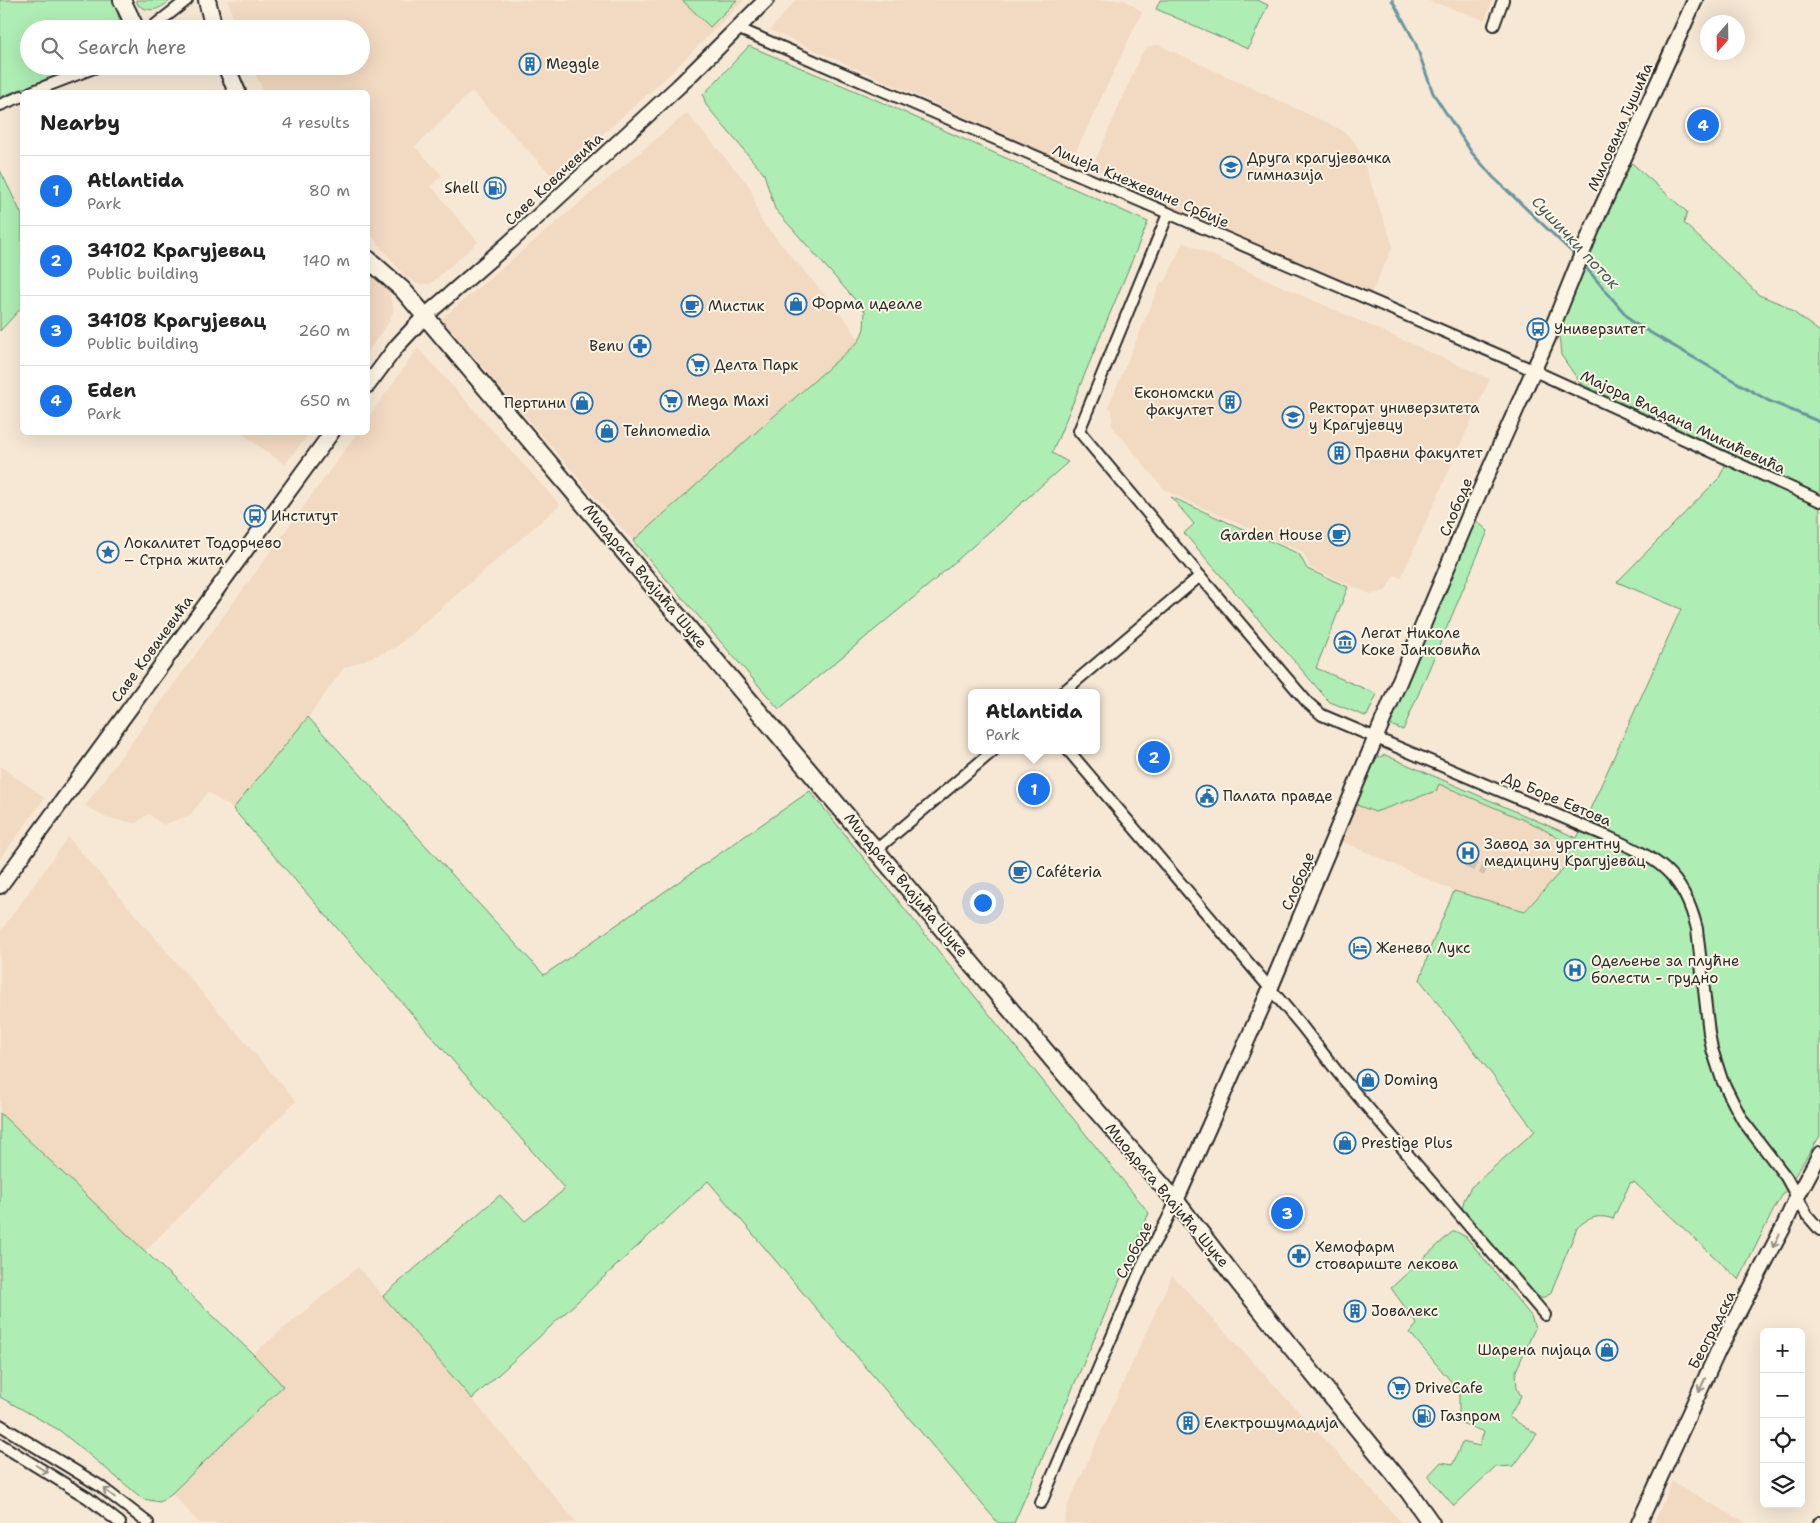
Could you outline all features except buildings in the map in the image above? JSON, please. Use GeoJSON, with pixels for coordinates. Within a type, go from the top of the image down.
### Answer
{"type":"FeatureCollection","features":[{"type":"Feature","properties":{"kind":"main road"},"geometry":{"type":"LineString","coordinates":[[122,0],[132,20]]}},
{"type":"Feature","properties":{"kind":"main road"},"geometry":{"type":"LineString","coordinates":[[207,0],[212,20]]}},
{"type":"Feature","properties":{"kind":"main road"},"geometry":{"type":"LineString","coordinates":[[230,75],[236,90]]}},
{"type":"Feature","properties":{"kind":"main road","name":"Миодрага Влајића Шуке"},"geometry":{"type":"LineString","coordinates":[[370,261],[403,290],[426,316],[1081,1092],[1176,1201],[1239,1283],[1409,1492],[1431,1523]]}},
{"type":"Feature","properties":{"kind":"street"},"geometry":{"type":"LineString","coordinates":[[161,20],[187,0]]}},
{"type":"Feature","properties":{"kind":"street","name":"Саве Ковачевића"},"geometry":{"type":"LineString","coordinates":[[370,382],[397,346],[426,316],[679,86],[766,0]]}},
{"type":"Feature","properties":{"kind":"street"},"geometry":{"type":"LineString","coordinates":[[1494,25],[1503,0]]}},
{"type":"Feature","properties":{"kind":"street","name":"Милована Гушића"},"geometry":{"type":"LineString","coordinates":[[1576,267],[1695,0]]}},
{"type":"Feature","properties":{"kind":"street","name":"Лицеја Кнежевине Србије"},"geometry":{"type":"LineString","coordinates":[[737,28],[1533,370]]}},
{"type":"Feature","properties":{"kind":"street"},"geometry":{"type":"LineString","coordinates":[[36,90],[75,75]]}},
{"type":"Feature","properties":{"kind":"street"},"geometry":{"type":"LineString","coordinates":[[0,105],[20,97]]}},
{"type":"Feature","properties":{"kind":"street","name":"Др Боре Евтова"},"geometry":{"type":"LineString","coordinates":[[1168,214],[1079,431],[1314,709],[1326,718],[1632,848],[1656,861],[1673,876],[1688,899],[1697,929],[1710,1033],[1722,1080],[1744,1121],[1777,1165],[1807,1214],[1820,1230]]}},
{"type":"Feature","properties":{"kind":"street","name":"Слободе"},"geometry":{"type":"LineString","coordinates":[[1041,1503],[1145,1260],[1176,1201],[1270,988],[1576,267]]}},
{"type":"Feature","properties":{"kind":"street","name":"Мајора Владана Микићевића"},"geometry":{"type":"LineString","coordinates":[[1533,370],[1820,501]]}},
{"type":"Feature","properties":{"kind":"street","name":"Саве Ковачевића"},"geometry":{"type":"LineString","coordinates":[[0,886],[330,435]]}},
{"type":"Feature","properties":{"kind":"street"},"geometry":{"type":"LineString","coordinates":[[1067,689],[1200,576]]}},
{"type":"Feature","properties":{"kind":"street"},"geometry":{"type":"LineString","coordinates":[[876,850],[989,754]]}},
{"type":"Feature","properties":{"kind":"street"},"geometry":{"type":"LineString","coordinates":[[1071,754],[1301,1025],[1339,1074],[1545,1315]]}},
{"type":"Feature","properties":{"kind":"street","name":"Београдска"},"geometry":{"type":"LineString","coordinates":[[1639,1523],[1718,1349],[1784,1228],[1797,1196],[1820,1154]]}},
{"type":"Feature","properties":{"kind":"street"},"geometry":{"type":"LineString","coordinates":[[0,1425],[100,1486],[148,1523]]}},
{"type":"Feature","properties":{"kind":"street"},"geometry":{"type":"LineString","coordinates":[[0,1444],[88,1498],[120,1523]]}},
{"type":"Feature","properties":{"kind":"shaded area"},"geometry":{"type":"Polygon","coordinates":[[[228,0],[744,0],[669,75],[554,178],[472,91],[415,147],[442,175],[431,186],[478,242],[430,284],[418,284],[405,277],[370,233],[370,90],[263,90],[256,75],[370,75],[370,20],[234,20],[228,0]]]}},
{"type":"Feature","properties":{"kind":"shaded area"},"geometry":{"type":"Polygon","coordinates":[[[796,0],[1125,0],[1142,12],[1070,164],[770,30],[796,0]]]}},
{"type":"Feature","properties":{"kind":"shaded area"},"geometry":{"type":"Polygon","coordinates":[[[1426,0],[1492,0],[1485,20],[1426,0]]]}},
{"type":"Feature","properties":{"kind":"shaded area","name":"Друга крагујевачка гимназија"},"geometry":{"type":"Polygon","coordinates":[[[1159,45],[1340,129],[1350,137],[1358,147],[1393,246],[1371,294],[1200,221],[1100,171],[1095,164],[1096,159],[1142,53],[1148,47],[1159,45]]]}},
{"type":"Feature","properties":{"kind":"shaded area","name":"Делта Парк"},"geometry":{"type":"Polygon","coordinates":[[[687,113],[751,189],[763,223],[848,322],[859,341],[633,541],[441,319],[687,113]]]}},
{"type":"Feature","properties":{"kind":"shaded area","name":"Ректорат универзитета у Крагујевцу"},"geometry":{"type":"Polygon","coordinates":[[[1183,242],[1490,379],[1401,578],[1394,575],[1386,590],[1371,594],[1310,568],[1303,552],[1172,494],[1163,488],[1112,426],[1112,409],[1108,407],[1161,282],[1165,283],[1183,242]]]}},
{"type":"Feature","properties":{"kind":"shaded area"},"geometry":{"type":"Polygon","coordinates":[[[370,269],[389,292],[394,309],[389,322],[370,348],[370,269]]]}},
{"type":"Feature","properties":{"kind":"shaded area"},"geometry":{"type":"Polygon","coordinates":[[[418,348],[560,505],[395,648],[344,668],[308,717],[233,809],[208,792],[190,815],[163,825],[149,814],[136,823],[107,818],[85,806],[356,435],[370,435],[370,415],[418,348]]]}},
{"type":"Feature","properties":{"kind":"shaded area"},"geometry":{"type":"Polygon","coordinates":[[[244,435],[308,435],[285,465],[244,435]]]}},
{"type":"Feature","properties":{"kind":"shaded area"},"geometry":{"type":"Polygon","coordinates":[[[0,766],[45,798],[0,859],[0,766]]]}},
{"type":"Feature","properties":{"kind":"shaded area","name":"Завод за ургентну медицину Крагујевац"},"geometry":{"type":"Polygon","coordinates":[[[1439,784],[1538,826],[1566,842],[1570,861],[1524,911],[1454,891],[1339,840],[1354,804],[1439,784]]]}},
{"type":"Feature","properties":{"kind":"shaded area"},"geometry":{"type":"Polygon","coordinates":[[[68,837],[296,1101],[144,1252],[0,1113],[0,932],[68,837]]]}},
{"type":"Feature","properties":{"kind":"shaded area"},"geometry":{"type":"Polygon","coordinates":[[[358,1267],[577,1523],[199,1523],[172,1493],[283,1386],[253,1354],[358,1267]]]}},
{"type":"Feature","properties":{"kind":"shaded area","name":"Електрошумадија"},"geometry":{"type":"Polygon","coordinates":[[[1172,1275],[1402,1523],[1064,1523],[1067,1507],[1172,1275]]]}},
{"type":"Feature","properties":{"kind":"shaded area"},"geometry":{"type":"Polygon","coordinates":[[[1672,1482],[1747,1523],[1654,1523],[1672,1482]]]}},
{"type":"Feature","properties":{"kind":"green space"},"geometry":{"type":"Polygon","coordinates":[[[0,0],[114,0],[120,20],[20,20],[20,75],[57,75],[0,97],[0,0]]]}},
{"type":"Feature","properties":{"kind":"green space"},"geometry":{"type":"Polygon","coordinates":[[[136,0],[171,0],[159,8],[151,10],[138,5],[136,0]]]}},
{"type":"Feature","properties":{"kind":"green space"},"geometry":{"type":"Polygon","coordinates":[[[682,0],[737,0],[710,27],[682,0]]]}},
{"type":"Feature","properties":{"kind":"green space"},"geometry":{"type":"Polygon","coordinates":[[[1160,0],[1257,0],[1268,5],[1248,49],[1156,9],[1160,0]]]}},
{"type":"Feature","properties":{"kind":"green space"},"geometry":{"type":"Polygon","coordinates":[[[749,46],[870,97],[1148,222],[1052,453],[1068,462],[930,584],[779,709],[633,541],[859,341],[864,329],[865,311],[775,209],[764,174],[706,105],[703,95],[749,46]]]}},
{"type":"Feature","properties":{"kind":"green space"},"geometry":{"type":"Polygon","coordinates":[[[1625,157],[1687,212],[1684,223],[1759,295],[1784,305],[1820,332],[1820,1136],[1775,1207],[1739,1280],[1634,1182],[1630,1183],[1613,1219],[1594,1218],[1585,1221],[1577,1228],[1551,1292],[1541,1298],[1534,1293],[1462,1210],[1464,1200],[1471,1187],[1535,1131],[1420,980],[1431,946],[1454,891],[1525,911],[1570,861],[1566,843],[1538,826],[1439,784],[1436,791],[1375,812],[1354,804],[1373,759],[1385,755],[1577,838],[1681,609],[1617,582],[1719,478],[1731,453],[1581,384],[1561,355],[1558,326],[1625,157]]]}},
{"type":"Feature","properties":{"kind":"green space"},"geometry":{"type":"Polygon","coordinates":[[[0,170],[20,211],[20,309],[0,331],[0,170]]]}},
{"type":"Feature","properties":{"kind":"green space"},"geometry":{"type":"Polygon","coordinates":[[[1171,497],[1299,554],[1307,569],[1348,587],[1316,668],[1377,694],[1367,716],[1330,702],[1326,698],[1184,533],[1194,524],[1171,497]]]}},
{"type":"Feature","properties":{"kind":"green space"},"geometry":{"type":"Polygon","coordinates":[[[1470,515],[1488,531],[1403,730],[1383,722],[1470,515]]]}},
{"type":"Feature","properties":{"kind":"green space"},"geometry":{"type":"Polygon","coordinates":[[[308,717],[544,975],[810,791],[1149,1213],[1014,1523],[998,1523],[708,1181],[472,1399],[383,1296],[500,1195],[525,1221],[565,1189],[233,809],[308,717]]]}},
{"type":"Feature","properties":{"kind":"green space"},"geometry":{"type":"Polygon","coordinates":[[[0,1113],[253,1354],[283,1386],[172,1493],[160,1502],[143,1499],[59,1430],[0,1397],[0,1113]]]}},
{"type":"Feature","properties":{"kind":"green space"},"geometry":{"type":"Polygon","coordinates":[[[1455,1231],[1466,1237],[1531,1316],[1535,1328],[1516,1371],[1517,1388],[1521,1396],[1509,1417],[1537,1434],[1514,1466],[1495,1467],[1454,1506],[1428,1476],[1441,1462],[1453,1464],[1462,1442],[1479,1446],[1484,1432],[1459,1422],[1459,1391],[1410,1333],[1417,1324],[1391,1288],[1455,1231]]]}},
{"type":"Feature","properties":{"kind":"waterway","name":"Сушички поток"},"geometry":{"type":"LineString","coordinates":[[1392,0],[1415,42],[1433,93],[1472,153],[1493,177],[1577,257]]}},
{"type":"Feature","properties":{"kind":"waterway","name":"Сушички поток"},"geometry":{"type":"LineString","coordinates":[[1583,264],[1632,322],[1769,401],[1820,422]]}},
{"type":"Feature","properties":{"kind":"tunnel"},"geometry":{"type":"LineString","coordinates":[[1467,863],[1486,871]]}},
{"type":"Feature","properties":{"kind":"place","name":"Meggle"},"geometry":{"type":"Point","coordinates":[530,64]}},
{"type":"Feature","properties":{"kind":"place","name":"Eden"},"geometry":{"type":"Point","coordinates":[1703,125]}},
{"type":"Feature","properties":{"kind":"place","name":"Друга крагујевачка гимназија"},"geometry":{"type":"Point","coordinates":[1231,167]}},
{"type":"Feature","properties":{"kind":"place","name":"Shell"},"geometry":{"type":"Point","coordinates":[495,188]}},
{"type":"Feature","properties":{"kind":"place","name":"Форма идеале"},"geometry":{"type":"Point","coordinates":[796,304]}},
{"type":"Feature","properties":{"kind":"place","name":"Мистик"},"geometry":{"type":"Point","coordinates":[692,306]}},
{"type":"Feature","properties":{"kind":"place","name":"Универзитет"},"geometry":{"type":"Point","coordinates":[1538,329]}},
{"type":"Feature","properties":{"kind":"place","name":"Benu"},"geometry":{"type":"Point","coordinates":[640,346]}},
{"type":"Feature","properties":{"kind":"place","name":"Делта Парк"},"geometry":{"type":"Point","coordinates":[698,365]}},
{"type":"Feature","properties":{"kind":"place","name":"Mega Maxi"},"geometry":{"type":"Point","coordinates":[671,401]}},
{"type":"Feature","properties":{"kind":"place","name":"Економски факултет"},"geometry":{"type":"Point","coordinates":[1230,402]}},
{"type":"Feature","properties":{"kind":"place","name":"Пертини"},"geometry":{"type":"Point","coordinates":[582,403]}},
{"type":"Feature","properties":{"kind":"place","name":"Ректорат универзитета у Крагујевцу"},"geometry":{"type":"Point","coordinates":[1293,417]}},
{"type":"Feature","properties":{"kind":"place","name":"Tehnomedia"},"geometry":{"type":"Point","coordinates":[607,431]}},
{"type":"Feature","properties":{"kind":"place","name":"Правни факултет"},"geometry":{"type":"Point","coordinates":[1339,453]}},
{"type":"Feature","properties":{"kind":"place","name":"Институт"},"geometry":{"type":"Point","coordinates":[255,516]}},
{"type":"Feature","properties":{"kind":"place","name":"Garden House"},"geometry":{"type":"Point","coordinates":[1339,535]}},
{"type":"Feature","properties":{"kind":"place","name":"Локалитет Тодорчево – Стрна жита"},"geometry":{"type":"Point","coordinates":[108,552]}},
{"type":"Feature","properties":{"kind":"place","name":"Легат Николе Коке Јанковића"},"geometry":{"type":"Point","coordinates":[1345,642]}},
{"type":"Feature","properties":{"kind":"place","name":"34102 Крагујевац"},"geometry":{"type":"Point","coordinates":[1154,757]}},
{"type":"Feature","properties":{"kind":"place","name":"Atlantida"},"geometry":{"type":"Point","coordinates":[1034,789]}},
{"type":"Feature","properties":{"kind":"place","name":"Палата правде"},"geometry":{"type":"Point","coordinates":[1207,796]}},
{"type":"Feature","properties":{"kind":"place","name":"Завод за ургентну медицину Крагујевац"},"geometry":{"type":"Point","coordinates":[1468,853]}},
{"type":"Feature","properties":{"kind":"place","name":"Caféteria"},"geometry":{"type":"Point","coordinates":[1020,872]}},
{"type":"Feature","properties":{"kind":"place","name":"Женева Лукс"},"geometry":{"type":"Point","coordinates":[1360,948]}},
{"type":"Feature","properties":{"kind":"place","name":"Одељење за плућне болести - грудно"},"geometry":{"type":"Point","coordinates":[1575,970]}},
{"type":"Feature","properties":{"kind":"place","name":"Doming"},"geometry":{"type":"Point","coordinates":[1368,1080]}},
{"type":"Feature","properties":{"kind":"place","name":"Prestige Plus"},"geometry":{"type":"Point","coordinates":[1345,1143]}},
{"type":"Feature","properties":{"kind":"place","name":"34108 Крагујевац"},"geometry":{"type":"Point","coordinates":[1287,1213]}},
{"type":"Feature","properties":{"kind":"place","name":"Хемофарм стовариште лекова"},"geometry":{"type":"Point","coordinates":[1299,1256]}},
{"type":"Feature","properties":{"kind":"place","name":"Јовалекс"},"geometry":{"type":"Point","coordinates":[1355,1311]}},
{"type":"Feature","properties":{"kind":"place","name":"Шарена пијаца"},"geometry":{"type":"Point","coordinates":[1607,1350]}},
{"type":"Feature","properties":{"kind":"place","name":"DriveCafe"},"geometry":{"type":"Point","coordinates":[1399,1388]}},
{"type":"Feature","properties":{"kind":"place","name":"Газпром"},"geometry":{"type":"Point","coordinates":[1424,1416]}},
{"type":"Feature","properties":{"kind":"place","name":"Електрошумадија"},"geometry":{"type":"Point","coordinates":[1188,1423]}}]}
